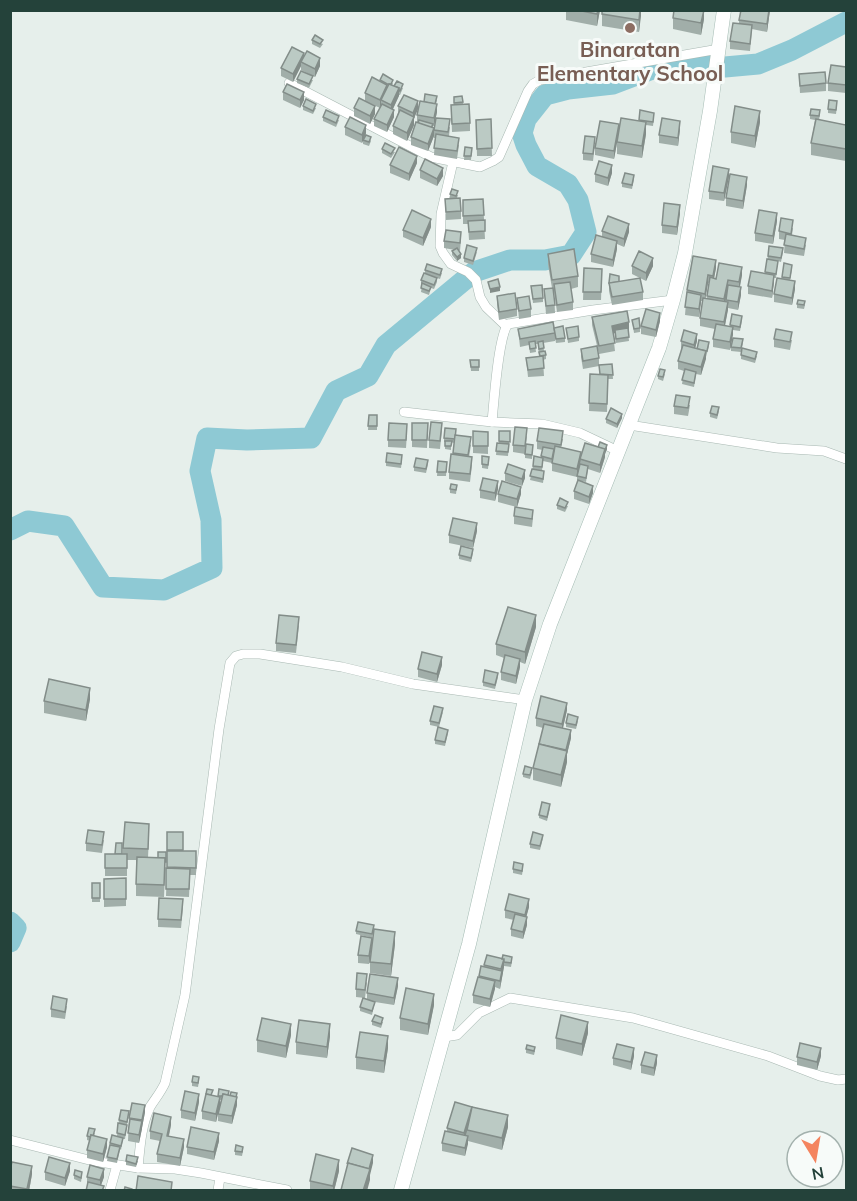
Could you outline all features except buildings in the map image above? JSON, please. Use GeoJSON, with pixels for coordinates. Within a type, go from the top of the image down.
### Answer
{"type":"FeatureCollection","features":[{"type":"Feature","properties":{"kind":"main road"},"geometry":{"type":"LineString","coordinates":[[402,1191],[469,944],[525,700],[550,624],[659,348],[673,300],[685,253],[724,10]]}},
{"type":"Feature","properties":{"kind":"street"},"geometry":{"type":"LineString","coordinates":[[289,83],[431,157],[480,167],[499,157],[528,91],[540,80],[717,62]]}},
{"type":"Feature","properties":{"kind":"street"},"geometry":{"type":"LineString","coordinates":[[453,162],[441,214],[440,246],[442,253],[452,264],[468,272],[476,280],[480,297],[486,307],[506,326]]}},
{"type":"Feature","properties":{"kind":"street"},"geometry":{"type":"LineString","coordinates":[[492,422],[501,344],[506,326],[512,323],[673,300]]}},
{"type":"Feature","properties":{"kind":"street"},"geometry":{"type":"LineString","coordinates":[[404,412],[492,422],[542,424],[580,433],[618,451]]}},
{"type":"Feature","properties":{"kind":"street"},"geometry":{"type":"LineString","coordinates":[[628,424],[777,448],[824,451],[846,459]]}},
{"type":"Feature","properties":{"kind":"street"},"geometry":{"type":"LineString","coordinates":[[138,1168],[143,1130],[151,1105],[159,1096],[165,1083],[185,994],[230,663],[236,656],[260,654],[342,667],[413,684],[525,700]]}},
{"type":"Feature","properties":{"kind":"street"},"geometry":{"type":"LineString","coordinates":[[444,1037],[457,1035],[479,1013],[510,998],[633,1018],[758,1053],[820,1076],[838,1080],[846,1078]]}},
{"type":"Feature","properties":{"kind":"street"},"geometry":{"type":"LineString","coordinates":[[10,1140],[117,1165],[175,1169],[287,1191]]}},
{"type":"Feature","properties":{"kind":"street"},"geometry":{"type":"LineString","coordinates":[[110,1191],[117,1165]]}},
{"type":"Feature","properties":{"kind":"street"},"geometry":{"type":"LineString","coordinates":[[218,1191],[220,1178]]}},
{"type":"Feature","properties":{"kind":"waterway"},"geometry":{"type":"LineString","coordinates":[[10,530],[28,521],[64,526],[103,587],[164,590],[212,568],[211,520],[200,471],[207,438],[247,440],[311,438],[336,391],[368,376],[386,345],[474,272],[510,260],[545,260],[571,255],[586,232],[578,200],[568,184],[537,166],[522,133],[526,119],[545,95],[568,89],[613,84],[671,62],[725,67],[758,64],[792,50],[846,22]]}},
{"type":"Feature","properties":{"kind":"waterway"},"geometry":{"type":"LineString","coordinates":[[10,922],[16,928],[10,942]]}},
{"type":"Feature","properties":{"kind":"place","name":"Binaratan Elementary School"},"geometry":{"type":"Point","coordinates":[630,28]}}]}
